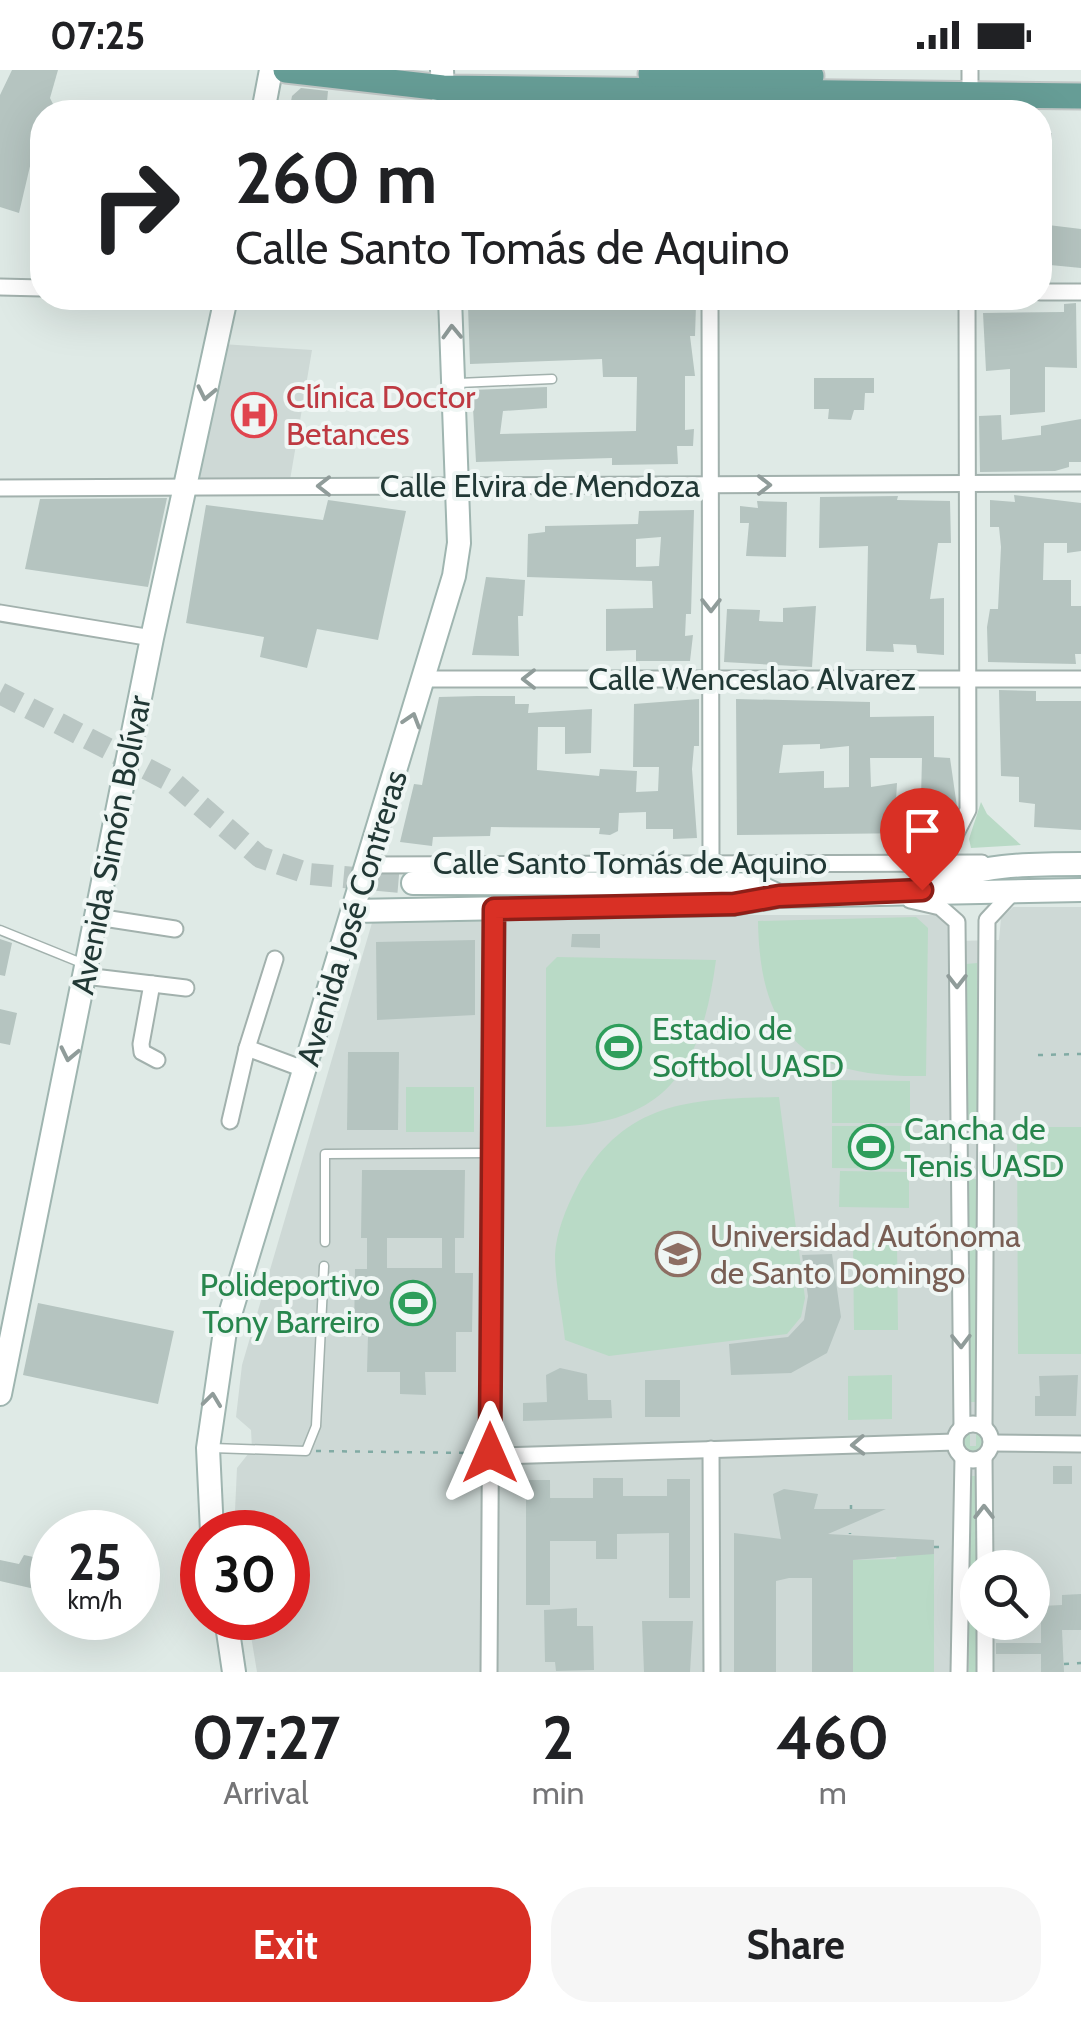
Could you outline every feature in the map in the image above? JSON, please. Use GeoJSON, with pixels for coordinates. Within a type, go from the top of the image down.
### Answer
{"type":"FeatureCollection","features":[{"type":"Feature","properties":{"kind":"main road"},"geometry":{"type":"LineString","coordinates":[[264,100],[270,70]]}},
{"type":"Feature","properties":{"kind":"main road"},"geometry":{"type":"LineString","coordinates":[[286,70],[538,100]]}},
{"type":"Feature","properties":{"kind":"main road"},"geometry":{"type":"LineString","coordinates":[[415,70],[442,86],[970,90],[1081,96]]}},
{"type":"Feature","properties":{"kind":"main road"},"geometry":{"type":"LineString","coordinates":[[912,100],[1081,79]]}},
{"type":"Feature","properties":{"kind":"main road"},"geometry":{"type":"LineString","coordinates":[[557,100],[710,87],[808,100]]}},
{"type":"Feature","properties":{"kind":"main road","name":"Avenida Simón Bolívar"},"geometry":{"type":"LineString","coordinates":[[0,1394],[152,638],[223,310]]}},
{"type":"Feature","properties":{"kind":"main road","name":"Avenida José Contreras"},"geometry":{"type":"LineString","coordinates":[[211,1510],[208,1448],[225,1331],[454,576],[459,543],[451,310]]}},
{"type":"Feature","properties":{"kind":"main road","name":"Calle Santo Tomás de Aquino"},"geometry":{"type":"LineString","coordinates":[[922,890],[946,878],[1012,864],[1081,864]]}},
{"type":"Feature","properties":{"kind":"main road"},"geometry":{"type":"LineString","coordinates":[[413,884],[731,884],[755,886],[779,896]]}},
{"type":"Feature","properties":{"kind":"main road","name":"Calle Santo Tomás de Aquino"},"geometry":{"type":"LineString","coordinates":[[354,910],[734,904],[779,896],[922,890],[1081,890]]}},
{"type":"Feature","properties":{"kind":"main road"},"geometry":{"type":"LineString","coordinates":[[229,1640],[234,1672]]}},
{"type":"Feature","properties":{"kind":"street"},"geometry":{"type":"LineString","coordinates":[[0,288],[30,288]]}},
{"type":"Feature","properties":{"kind":"street"},"geometry":{"type":"LineString","coordinates":[[1052,292],[1081,292]]}},
{"type":"Feature","properties":{"kind":"street"},"geometry":{"type":"LineString","coordinates":[[710,310],[711,863]]}},
{"type":"Feature","properties":{"kind":"street"},"geometry":{"type":"LineString","coordinates":[[913,860],[952,841],[968,810],[967,310]]}},
{"type":"Feature","properties":{"kind":"street","name":"Calle Elvira de Mendoza"},"geometry":{"type":"LineString","coordinates":[[0,488],[1081,484]]}},
{"type":"Feature","properties":{"kind":"street"},"geometry":{"type":"LineString","coordinates":[[0,612],[152,638]]}},
{"type":"Feature","properties":{"kind":"street","name":"Calle Wenceslao Alvarez"},"geometry":{"type":"LineString","coordinates":[[424,680],[1081,679]]}},
{"type":"Feature","properties":{"kind":"street","name":"Calle Santo Tomás de Aquino"},"geometry":{"type":"LineString","coordinates":[[368,865],[913,860],[1012,864]]}},
{"type":"Feature","properties":{"kind":"street"},"geometry":{"type":"LineString","coordinates":[[984,1550],[988,920],[1014,890]]}},
{"type":"Feature","properties":{"kind":"street"},"geometry":{"type":"LineString","coordinates":[[892,892],[940,907],[957,922],[988,920]]}},
{"type":"Feature","properties":{"kind":"street"},"geometry":{"type":"LineString","coordinates":[[490,1672],[494,909]]}},
{"type":"Feature","properties":{"kind":"street"},"geometry":{"type":"LineString","coordinates":[[97,916],[174,929]]}},
{"type":"Feature","properties":{"kind":"street"},"geometry":{"type":"LineString","coordinates":[[957,922],[959,1435],[963,1457],[959,1672]]}},
{"type":"Feature","properties":{"kind":"street"},"geometry":{"type":"LineString","coordinates":[[230,1120],[274,959]]}},
{"type":"Feature","properties":{"kind":"street"},"geometry":{"type":"LineString","coordinates":[[86,971],[186,988]]}},
{"type":"Feature","properties":{"kind":"street"},"geometry":{"type":"LineString","coordinates":[[152,984],[141,1044],[142,1052],[156,1060]]}},
{"type":"Feature","properties":{"kind":"street"},"geometry":{"type":"LineString","coordinates":[[247,1048],[306,1070]]}},
{"type":"Feature","properties":{"kind":"street"},"geometry":{"type":"LineString","coordinates":[[957,1138],[986,1139]]}},
{"type":"Feature","properties":{"kind":"street"},"geometry":{"type":"LineString","coordinates":[[957,1166],[986,1166]]}},
{"type":"Feature","properties":{"kind":"street"},"geometry":{"type":"LineString","coordinates":[[490,1459],[959,1435],[973,1424],[986,1442]]}},
{"type":"Feature","properties":{"kind":"street"},"geometry":{"type":"LineString","coordinates":[[963,1457],[986,1442],[1081,1444]]}},
{"type":"Feature","properties":{"kind":"street"},"geometry":{"type":"LineString","coordinates":[[711,1450],[712,1672]]}},
{"type":"Feature","properties":{"kind":"street"},"geometry":{"type":"LineString","coordinates":[[985,1640],[985,1672]]}},
{"type":"Feature","properties":{"kind":"lane"},"geometry":{"type":"LineString","coordinates":[[454,383],[552,379]]}},
{"type":"Feature","properties":{"kind":"lane"},"geometry":{"type":"LineString","coordinates":[[0,930],[86,971]]}},
{"type":"Feature","properties":{"kind":"lane"},"geometry":{"type":"LineString","coordinates":[[325,1242],[325,1154],[491,1153]]}},
{"type":"Feature","properties":{"kind":"lane"},"geometry":{"type":"LineString","coordinates":[[208,1448],[306,1451],[316,1426],[324,1266]]}},
{"type":"Feature","properties":{"kind":"path"},"geometry":{"type":"LineString","coordinates":[[1038,1055],[1081,1054]]}},
{"type":"Feature","properties":{"kind":"path"},"geometry":{"type":"LineString","coordinates":[[306,1451],[490,1459]]}},
{"type":"Feature","properties":{"kind":"path"},"geometry":{"type":"LineString","coordinates":[[1064,1664],[1081,1663]]}},
{"type":"Feature","properties":{"kind":"shaded area"},"geometry":{"type":"Polygon","coordinates":[[[585,96],[585,100],[455,99],[585,96]]]}},
{"type":"Feature","properties":{"kind":"shaded area","name":"Clínica Doctor Betances"},"geometry":{"type":"Polygon","coordinates":[[[222,344],[312,350],[290,480],[195,479],[222,344]]]}},
{"type":"Feature","properties":{"kind":"shaded area","name":"Universidad Autónoma de Santo Domingo"},"geometry":{"type":"Polygon","coordinates":[[[1013,907],[1081,907],[1081,1672],[257,1672],[252,1640],[310,1640],[310,1510],[235,1510],[237,1468],[252,1449],[251,1430],[236,1417],[242,1365],[374,916],[479,915],[486,925],[504,927],[507,919],[519,915],[938,915],[951,924],[956,941],[999,940],[1001,918],[1013,907]]]}},
{"type":"Feature","properties":{"kind":"green space"},"geometry":{"type":"Polygon","coordinates":[[[981,802],[987,814],[1021,845],[971,848],[969,839],[981,802]]]}},
{"type":"Feature","properties":{"kind":"green space"},"geometry":{"type":"Polygon","coordinates":[[[916,917],[928,928],[926,1076],[851,1070],[822,1060],[799,1045],[781,1024],[769,997],[758,921],[916,917]]]}},
{"type":"Feature","properties":{"kind":"green space","name":"Estadio de Softbol UASD"},"geometry":{"type":"Polygon","coordinates":[[[557,957],[716,960],[700,1033],[687,1062],[670,1085],[648,1103],[621,1116],[587,1124],[546,1127],[546,968],[557,957]]]}},
{"type":"Feature","properties":{"kind":"green space"},"geometry":{"type":"Polygon","coordinates":[[[977,963],[977,1128],[966,1128],[966,964],[977,963]]]}},
{"type":"Feature","properties":{"kind":"green space"},"geometry":{"type":"Polygon","coordinates":[[[832,1080],[910,1081],[910,1123],[832,1123],[832,1080]]]}},
{"type":"Feature","properties":{"kind":"green space"},"geometry":{"type":"Polygon","coordinates":[[[406,1087],[474,1087],[474,1132],[406,1132],[406,1087]]]}},
{"type":"Feature","properties":{"kind":"green space"},"geometry":{"type":"Polygon","coordinates":[[[779,1097],[805,1298],[801,1317],[787,1334],[609,1356],[565,1340],[556,1276],[559,1229],[576,1189],[595,1160],[615,1138],[661,1111],[716,1100],[779,1097]]]}},
{"type":"Feature","properties":{"kind":"green space","name":"Cancha de Tenis UASD"},"geometry":{"type":"Polygon","coordinates":[[[832,1126],[910,1126],[910,1169],[832,1168],[832,1126]]]}},
{"type":"Feature","properties":{"kind":"green space"},"geometry":{"type":"Polygon","coordinates":[[[1017,1127],[1081,1127],[1081,1354],[1018,1354],[1017,1127]]]}},
{"type":"Feature","properties":{"kind":"green space"},"geometry":{"type":"Polygon","coordinates":[[[840,1171],[909,1172],[909,1208],[839,1207],[840,1171]]]}},
{"type":"Feature","properties":{"kind":"green space"},"geometry":{"type":"Polygon","coordinates":[[[967,1179],[977,1179],[979,1402],[968,1402],[967,1179]]]}},
{"type":"Feature","properties":{"kind":"green space"},"geometry":{"type":"Polygon","coordinates":[[[853,1243],[897,1243],[898,1330],[854,1330],[853,1243]]]}},
{"type":"Feature","properties":{"kind":"green space"},"geometry":{"type":"Polygon","coordinates":[[[892,1375],[892,1419],[848,1420],[848,1376],[892,1375]]]}},
{"type":"Feature","properties":{"kind":"green space"},"geometry":{"type":"Polygon","coordinates":[[[970,1424],[970,1446],[976,1446],[976,1424],[987,1430],[991,1441],[988,1452],[974,1459],[957,1448],[957,1436],[970,1424]]]}},
{"type":"Feature","properties":{"kind":"green space"},"geometry":{"type":"Polygon","coordinates":[[[969,1476],[980,1476],[980,1550],[969,1550],[969,1476]]]}},
{"type":"Feature","properties":{"kind":"green space"},"geometry":{"type":"Polygon","coordinates":[[[897,1554],[934,1554],[934,1672],[853,1672],[853,1560],[896,1559],[897,1554]]]}},
{"type":"Feature","properties":{"kind":"green space"},"geometry":{"type":"Polygon","coordinates":[[[969,1640],[980,1640],[980,1672],[969,1672],[969,1640]]]}},
{"type":"Feature","properties":{"kind":"building"},"geometry":{"type":"Polygon","coordinates":[[[12,70],[58,70],[51,100],[30,100],[30,166],[19,213],[0,207],[0,95],[12,70]]]}},
{"type":"Feature","properties":{"kind":"building"},"geometry":{"type":"Polygon","coordinates":[[[301,88],[328,91],[327,100],[291,100],[301,88]]]}},
{"type":"Feature","properties":{"kind":"building"},"geometry":{"type":"Polygon","coordinates":[[[1052,225],[1081,229],[1081,268],[1052,265],[1052,225]]]}},
{"type":"Feature","properties":{"kind":"building"},"geometry":{"type":"Polygon","coordinates":[[[1076,303],[1077,368],[1045,367],[1045,412],[1010,415],[1010,369],[986,371],[983,313],[1064,312],[1064,304],[1076,303]]]}},
{"type":"Feature","properties":{"kind":"building"},"geometry":{"type":"Polygon","coordinates":[[[468,310],[696,310],[695,336],[690,336],[695,376],[685,376],[685,430],[694,429],[693,446],[677,446],[678,464],[612,465],[612,458],[476,462],[472,390],[547,387],[547,408],[503,411],[500,434],[636,431],[637,377],[603,377],[602,359],[470,364],[468,310]]]}},
{"type":"Feature","properties":{"kind":"building"},"geometry":{"type":"Polygon","coordinates":[[[814,378],[874,378],[874,393],[865,393],[864,410],[854,410],[851,420],[828,419],[829,409],[814,409],[814,378]]]}},
{"type":"Feature","properties":{"kind":"building"},"geometry":{"type":"Polygon","coordinates":[[[1001,415],[1002,440],[1041,435],[1041,426],[1081,419],[1081,462],[1069,462],[1069,467],[1055,471],[980,472],[979,416],[1001,415]]]}},
{"type":"Feature","properties":{"kind":"building"},"geometry":{"type":"Polygon","coordinates":[[[1014,495],[1081,503],[1081,551],[1067,553],[1067,543],[1044,543],[1043,580],[1071,580],[1071,606],[1081,606],[1081,654],[1075,654],[1076,664],[988,662],[987,627],[990,609],[998,609],[1001,547],[999,527],[990,527],[990,500],[1015,502],[1014,495]]]}},
{"type":"Feature","properties":{"kind":"building"},"geometry":{"type":"Polygon","coordinates":[[[898,496],[897,500],[950,501],[951,543],[938,543],[930,599],[944,598],[944,655],[917,653],[916,645],[893,644],[894,652],[866,651],[868,546],[819,548],[820,497],[898,496]]]}},
{"type":"Feature","properties":{"kind":"building"},"geometry":{"type":"Polygon","coordinates":[[[167,498],[148,587],[25,569],[40,499],[167,498]]]}},
{"type":"Feature","properties":{"kind":"building"},"geometry":{"type":"Polygon","coordinates":[[[328,500],[406,511],[378,640],[317,629],[307,668],[260,657],[264,637],[186,623],[206,505],[323,520],[328,500]]]}},
{"type":"Feature","properties":{"kind":"building"},"geometry":{"type":"Polygon","coordinates":[[[757,501],[787,502],[786,557],[746,556],[749,523],[740,523],[740,506],[758,508],[757,501]]]}},
{"type":"Feature","properties":{"kind":"building"},"geometry":{"type":"Polygon","coordinates":[[[694,510],[691,614],[686,614],[685,636],[693,635],[690,661],[636,661],[636,650],[606,651],[606,609],[653,608],[652,581],[527,577],[528,534],[545,532],[545,526],[638,524],[639,511],[694,510]],[[661,537],[636,539],[636,567],[659,566],[661,537]]]}},
{"type":"Feature","properties":{"kind":"building"},"geometry":{"type":"Polygon","coordinates":[[[486,577],[525,580],[523,616],[518,616],[519,656],[472,655],[486,577]]]}},
{"type":"Feature","properties":{"kind":"building"},"geometry":{"type":"Polygon","coordinates":[[[816,606],[812,667],[724,662],[727,609],[760,610],[759,621],[783,622],[783,608],[816,606]]]}},
{"type":"Feature","properties":{"kind":"building"},"geometry":{"type":"Polygon","coordinates":[[[999,690],[1036,691],[1036,701],[1081,701],[1081,830],[1034,827],[1035,804],[1019,802],[1019,777],[1001,776],[999,690]]]}},
{"type":"Feature","properties":{"kind":"building"},"geometry":{"type":"Polygon","coordinates":[[[515,696],[515,704],[529,704],[528,713],[592,709],[591,753],[565,754],[565,727],[538,727],[537,770],[599,776],[600,769],[637,771],[636,792],[658,791],[659,767],[633,767],[634,704],[699,699],[699,746],[694,746],[692,769],[697,838],[673,839],[673,829],[646,829],[646,812],[619,813],[618,831],[610,835],[599,834],[600,828],[491,827],[490,836],[433,837],[432,846],[400,842],[414,784],[422,785],[439,697],[515,696]]]}},
{"type":"Feature","properties":{"kind":"building"},"geometry":{"type":"Polygon","coordinates":[[[736,699],[870,702],[870,717],[934,716],[934,757],[950,758],[957,807],[932,830],[737,835],[736,699]],[[820,744],[783,745],[779,773],[824,771],[824,788],[849,787],[849,746],[820,749],[820,744]],[[870,758],[871,787],[897,783],[896,801],[921,798],[922,758],[870,758]]]}},
{"type":"Feature","properties":{"kind":"building"},"geometry":{"type":"Polygon","coordinates":[[[572,934],[600,934],[600,948],[571,947],[572,934]]]}},
{"type":"Feature","properties":{"kind":"building"},"geometry":{"type":"Polygon","coordinates":[[[0,939],[12,943],[5,976],[0,975],[0,939]]]}},
{"type":"Feature","properties":{"kind":"building"},"geometry":{"type":"Polygon","coordinates":[[[475,940],[475,1015],[377,1020],[376,942],[475,940]]]}},
{"type":"Feature","properties":{"kind":"building"},"geometry":{"type":"Polygon","coordinates":[[[0,1009],[17,1013],[10,1045],[0,1043],[0,1009]]]}},
{"type":"Feature","properties":{"kind":"building"},"geometry":{"type":"Polygon","coordinates":[[[348,1052],[399,1052],[398,1130],[347,1130],[348,1052]]]}},
{"type":"Feature","properties":{"kind":"building","name":"Polideportivo Tony Barreiro"},"geometry":{"type":"Polygon","coordinates":[[[362,1170],[465,1170],[464,1238],[455,1238],[455,1273],[473,1273],[472,1332],[456,1332],[456,1372],[425,1372],[426,1395],[400,1394],[400,1372],[367,1372],[368,1335],[354,1335],[355,1269],[367,1269],[367,1238],[361,1238],[362,1170]],[[387,1238],[387,1268],[442,1268],[442,1238],[387,1238]]]}},
{"type":"Feature","properties":{"kind":"building"},"geometry":{"type":"Polygon","coordinates":[[[832,1254],[841,1317],[827,1353],[791,1373],[731,1375],[729,1344],[788,1337],[804,1320],[808,1296],[802,1255],[832,1254]]]}},
{"type":"Feature","properties":{"kind":"building"},"geometry":{"type":"Polygon","coordinates":[[[38,1303],[174,1331],[158,1404],[23,1375],[38,1303]]]}},
{"type":"Feature","properties":{"kind":"building"},"geometry":{"type":"Polygon","coordinates":[[[560,1368],[587,1374],[588,1400],[611,1400],[612,1418],[523,1421],[523,1403],[547,1402],[546,1375],[560,1368]]]}},
{"type":"Feature","properties":{"kind":"building"},"geometry":{"type":"Polygon","coordinates":[[[1078,1375],[1076,1416],[1035,1416],[1039,1376],[1078,1375]]]}},
{"type":"Feature","properties":{"kind":"building"},"geometry":{"type":"Polygon","coordinates":[[[645,1380],[680,1380],[680,1417],[645,1417],[645,1380]]]}},
{"type":"Feature","properties":{"kind":"building"},"geometry":{"type":"Polygon","coordinates":[[[1053,1466],[1072,1466],[1072,1484],[1053,1484],[1053,1466]]]}},
{"type":"Feature","properties":{"kind":"building"},"geometry":{"type":"Polygon","coordinates":[[[593,1478],[623,1478],[623,1496],[667,1496],[667,1479],[690,1479],[690,1598],[669,1598],[669,1533],[617,1534],[617,1559],[596,1559],[596,1541],[550,1541],[550,1605],[526,1605],[526,1480],[550,1480],[550,1498],[593,1498],[593,1478]]]}},
{"type":"Feature","properties":{"kind":"building"},"geometry":{"type":"Polygon","coordinates":[[[784,1489],[818,1494],[814,1509],[886,1509],[828,1534],[934,1540],[934,1554],[853,1560],[853,1672],[812,1672],[812,1578],[789,1578],[776,1581],[776,1672],[734,1672],[734,1533],[781,1539],[773,1494],[784,1489]]]}},
{"type":"Feature","properties":{"kind":"building"},"geometry":{"type":"Polygon","coordinates":[[[24,1555],[30,1556],[30,1588],[0,1581],[0,1560],[19,1564],[24,1555]]]}},
{"type":"Feature","properties":{"kind":"building"},"geometry":{"type":"Polygon","coordinates":[[[1081,1594],[1081,1630],[1062,1630],[1064,1672],[1041,1672],[1041,1654],[996,1654],[996,1643],[1050,1640],[1050,1606],[1062,1605],[1062,1595],[1081,1594]]]}},
{"type":"Feature","properties":{"kind":"building"},"geometry":{"type":"Polygon","coordinates":[[[577,1608],[577,1626],[593,1626],[594,1670],[556,1671],[555,1662],[545,1662],[544,1610],[577,1608]]]}},
{"type":"Feature","properties":{"kind":"building"},"geometry":{"type":"Polygon","coordinates":[[[642,1621],[693,1621],[690,1672],[644,1672],[642,1621]]]}},
{"type":"Feature","properties":{"kind":"tunnel"},"geometry":{"type":"LineString","coordinates":[[0,693],[174,783],[260,857],[309,874],[413,883]]}},
{"type":"Feature","properties":{"kind":"place","name":"Clínica Doctor Betances"},"geometry":{"type":"Point","coordinates":[254,415]}},
{"type":"Feature","properties":{"kind":"place","name":"Estadio de Softbol UASD"},"geometry":{"type":"Point","coordinates":[619,1047]}},
{"type":"Feature","properties":{"kind":"place","name":"Cancha de Tenis UASD"},"geometry":{"type":"Point","coordinates":[871,1147]}},
{"type":"Feature","properties":{"kind":"place","name":"Universidad Autónoma de Santo Domingo"},"geometry":{"type":"Point","coordinates":[678,1254]}},
{"type":"Feature","properties":{"kind":"place","name":"Polideportivo Tony Barreiro"},"geometry":{"type":"Point","coordinates":[413,1303]}},
{"type":"Feature","properties":{"kind":"route"},"geometry":{"type":"LineString","coordinates":[[490,1453],[494,909],[734,904],[779,896],[922,890]]}}]}
